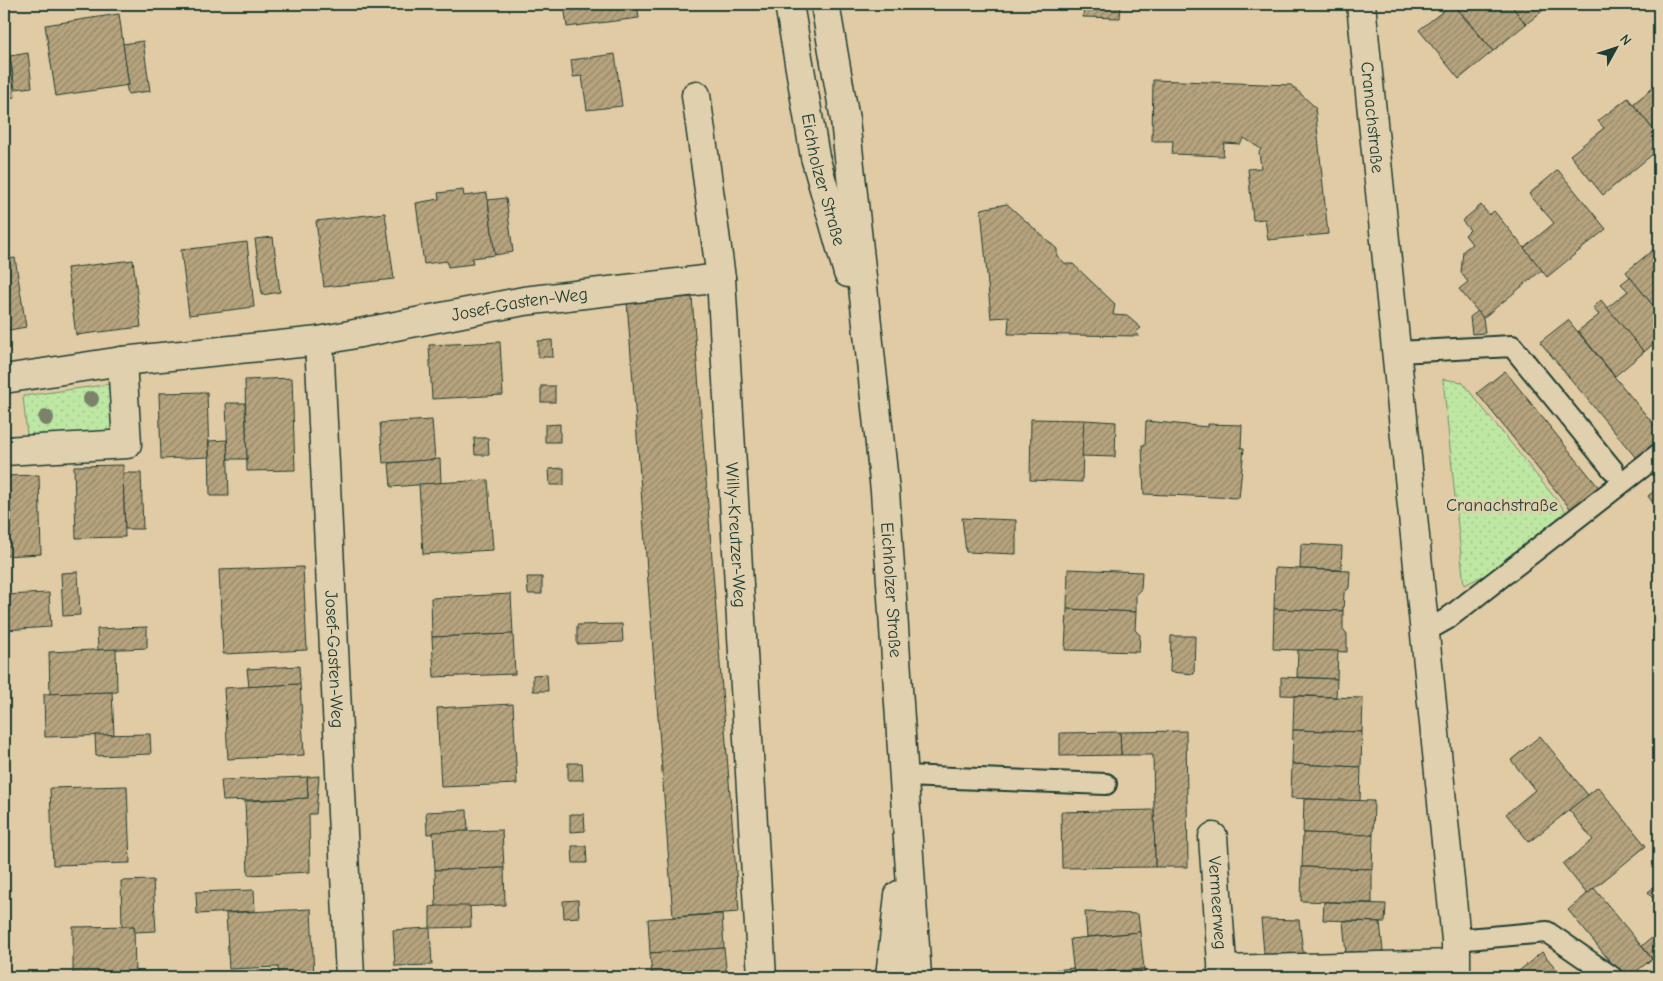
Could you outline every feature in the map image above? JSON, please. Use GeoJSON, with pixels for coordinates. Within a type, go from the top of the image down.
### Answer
{"type":"FeatureCollection","features":[{"type":"Feature","properties":{"kind":"street","name":"Eichholzer Straße"},"geometry":{"type":"LineString","coordinates":[[789,4],[816,157],[870,351]]}},
{"type":"Feature","properties":{"kind":"street","name":"Eichholzer Straße"},"geometry":{"type":"LineString","coordinates":[[826,4],[845,120],[885,491],[917,977]]}},
{"type":"Feature","properties":{"kind":"street","name":"Cranachstraße"},"geometry":{"type":"LineString","coordinates":[[1361,4],[1398,352],[1456,960]]}},
{"type":"Feature","properties":{"kind":"street","name":"Willy-Kreutzer-Weg"},"geometry":{"type":"LineString","coordinates":[[696,95],[721,278],[762,977]]}},
{"type":"Feature","properties":{"kind":"street","name":"Josef-Gasten-Weg"},"geometry":{"type":"LineString","coordinates":[[4,379],[122,361],[319,341],[524,301],[721,278]]}},
{"type":"Feature","properties":{"kind":"street","name":"Josef-Gasten-Weg"},"geometry":{"type":"LineString","coordinates":[[319,341],[350,977]]}},
{"type":"Feature","properties":{"kind":"street"},"geometry":{"type":"LineString","coordinates":[[4,451],[127,444],[122,361]]}},
{"type":"Feature","properties":{"kind":"street","name":"Eichholzer Straße"},"geometry":{"type":"LineString","coordinates":[[890,977],[906,828]]}},
{"type":"Feature","properties":{"kind":"street","name":"Vermeerweg"},"geometry":{"type":"LineString","coordinates":[[1213,837],[1222,974],[1456,960]]}},
{"type":"Feature","properties":{"kind":"lane"},"geometry":{"type":"LineString","coordinates":[[1398,352],[1512,346],[1613,470]]}},
{"type":"Feature","properties":{"kind":"lane"},"geometry":{"type":"LineString","coordinates":[[1424,632],[1447,619],[1659,454]]}},
{"type":"Feature","properties":{"kind":"lane"},"geometry":{"type":"LineString","coordinates":[[904,776],[1106,784]]}},
{"type":"Feature","properties":{"kind":"lane"},"geometry":{"type":"LineString","coordinates":[[1456,960],[1547,932],[1612,977]]}},
{"type":"Feature","properties":{"kind":"green space","name":"Cranachstraße"},"geometry":{"type":"Polygon","coordinates":[[[1443,379],[1462,382],[1566,512],[1500,568],[1464,585],[1443,379]]]}},
{"type":"Feature","properties":{"kind":"green space"},"geometry":{"type":"Polygon","coordinates":[[[111,384],[114,434],[27,435],[23,396],[111,384]]]}},
{"type":"Feature","properties":{"kind":"building"},"geometry":{"type":"Polygon","coordinates":[[[564,4],[637,4],[639,18],[567,27],[564,4]]]}},
{"type":"Feature","properties":{"kind":"building"},"geometry":{"type":"Polygon","coordinates":[[[1084,4],[1121,4],[1120,18],[1083,17],[1084,4]]]}},
{"type":"Feature","properties":{"kind":"building"},"geometry":{"type":"Polygon","coordinates":[[[1452,4],[1493,51],[1459,79],[1419,30],[1452,4]]]}},
{"type":"Feature","properties":{"kind":"building"},"geometry":{"type":"Polygon","coordinates":[[[1454,4],[1510,4],[1526,24],[1493,51],[1454,4]]]}},
{"type":"Feature","properties":{"kind":"building"},"geometry":{"type":"Polygon","coordinates":[[[1510,4],[1551,4],[1526,24],[1510,4]]]}},
{"type":"Feature","properties":{"kind":"building"},"geometry":{"type":"Polygon","coordinates":[[[119,14],[129,85],[56,96],[45,25],[119,14]]]}},
{"type":"Feature","properties":{"kind":"building"},"geometry":{"type":"Polygon","coordinates":[[[143,41],[150,91],[128,94],[126,85],[129,85],[123,44],[143,41]]]}},
{"type":"Feature","properties":{"kind":"building"},"geometry":{"type":"Polygon","coordinates":[[[9,49],[15,97],[4,98],[4,50],[9,49]]]}},
{"type":"Feature","properties":{"kind":"building"},"geometry":{"type":"Polygon","coordinates":[[[28,53],[32,87],[15,89],[10,56],[28,53]]]}},
{"type":"Feature","properties":{"kind":"building"},"geometry":{"type":"Polygon","coordinates":[[[615,54],[622,106],[587,110],[582,76],[573,77],[571,60],[615,54]]]}},
{"type":"Feature","properties":{"kind":"building"},"geometry":{"type":"Polygon","coordinates":[[[1153,80],[1291,85],[1315,107],[1328,234],[1268,240],[1265,219],[1253,220],[1248,169],[1261,168],[1259,152],[1261,149],[1244,138],[1240,144],[1224,143],[1223,156],[1172,154],[1173,141],[1152,141],[1153,80]]]}},
{"type":"Feature","properties":{"kind":"building"},"geometry":{"type":"Polygon","coordinates":[[[1659,83],[1659,137],[1633,104],[1659,83]]]}},
{"type":"Feature","properties":{"kind":"building"},"geometry":{"type":"Polygon","coordinates":[[[1628,98],[1659,137],[1659,149],[1603,195],[1570,155],[1604,128],[1598,121],[1628,98]]]}},
{"type":"Feature","properties":{"kind":"building"},"geometry":{"type":"Polygon","coordinates":[[[1558,170],[1606,229],[1547,277],[1524,248],[1554,223],[1529,194],[1558,170]]]}},
{"type":"Feature","properties":{"kind":"building"},"geometry":{"type":"Polygon","coordinates":[[[463,190],[464,196],[487,193],[495,255],[472,258],[473,264],[448,267],[447,261],[424,264],[416,203],[439,199],[438,193],[463,190]]]}},
{"type":"Feature","properties":{"kind":"building"},"geometry":{"type":"Polygon","coordinates":[[[506,198],[513,252],[495,255],[488,200],[506,198]]]}},
{"type":"Feature","properties":{"kind":"building"},"geometry":{"type":"Polygon","coordinates":[[[1007,204],[1057,249],[1057,256],[1066,264],[1073,264],[1115,304],[1113,315],[1127,316],[1141,328],[1136,332],[1139,336],[1008,334],[1009,317],[991,318],[981,209],[1007,204]]]}},
{"type":"Feature","properties":{"kind":"building"},"geometry":{"type":"Polygon","coordinates":[[[1481,205],[1489,215],[1494,211],[1542,270],[1483,318],[1459,289],[1468,282],[1461,273],[1463,251],[1472,244],[1465,235],[1470,230],[1462,221],[1481,205]]]}},
{"type":"Feature","properties":{"kind":"building"},"geometry":{"type":"Polygon","coordinates":[[[385,213],[394,279],[324,287],[316,221],[385,213]]]}},
{"type":"Feature","properties":{"kind":"building"},"geometry":{"type":"Polygon","coordinates":[[[273,237],[280,292],[262,295],[255,239],[273,237]]]}},
{"type":"Feature","properties":{"kind":"building"},"geometry":{"type":"Polygon","coordinates":[[[247,242],[254,307],[189,315],[181,250],[247,242]]]}},
{"type":"Feature","properties":{"kind":"building"},"geometry":{"type":"Polygon","coordinates":[[[1654,249],[1659,255],[1659,313],[1626,272],[1654,249]]]}},
{"type":"Feature","properties":{"kind":"building"},"geometry":{"type":"Polygon","coordinates":[[[15,258],[26,327],[4,331],[4,260],[15,258]]]}},
{"type":"Feature","properties":{"kind":"building"},"geometry":{"type":"Polygon","coordinates":[[[133,260],[141,327],[76,335],[67,268],[133,260]]]}},
{"type":"Feature","properties":{"kind":"building"},"geometry":{"type":"Polygon","coordinates":[[[1630,277],[1659,313],[1659,339],[1644,352],[1607,308],[1628,291],[1621,284],[1630,277]]]}},
{"type":"Feature","properties":{"kind":"building"},"geometry":{"type":"Polygon","coordinates":[[[692,297],[739,912],[673,917],[627,302],[692,297]]]}},
{"type":"Feature","properties":{"kind":"building"},"geometry":{"type":"Polygon","coordinates":[[[1601,300],[1644,352],[1615,376],[1578,331],[1599,315],[1593,308],[1601,300]]]}},
{"type":"Feature","properties":{"kind":"building"},"geometry":{"type":"Polygon","coordinates":[[[1478,311],[1483,318],[1485,333],[1472,334],[1470,317],[1478,311]]]}},
{"type":"Feature","properties":{"kind":"building"},"geometry":{"type":"Polygon","coordinates":[[[1568,320],[1659,431],[1659,439],[1636,458],[1540,342],[1568,320]]]}},
{"type":"Feature","properties":{"kind":"building"},"geometry":{"type":"Polygon","coordinates":[[[552,340],[553,357],[538,357],[538,341],[552,340]]]}},
{"type":"Feature","properties":{"kind":"building"},"geometry":{"type":"Polygon","coordinates":[[[500,342],[503,395],[432,399],[429,345],[500,342]]]}},
{"type":"Feature","properties":{"kind":"building"},"geometry":{"type":"Polygon","coordinates":[[[1505,371],[1600,489],[1573,512],[1477,393],[1505,371]]]}},
{"type":"Feature","properties":{"kind":"building"},"geometry":{"type":"Polygon","coordinates":[[[292,378],[295,470],[247,471],[245,380],[292,378]]]}},
{"type":"Feature","properties":{"kind":"building"},"geometry":{"type":"Polygon","coordinates":[[[541,386],[555,386],[555,402],[541,402],[541,386]]]}},
{"type":"Feature","properties":{"kind":"building"},"geometry":{"type":"Polygon","coordinates":[[[207,392],[209,457],[161,459],[159,393],[207,392]]]}},
{"type":"Feature","properties":{"kind":"building"},"geometry":{"type":"Polygon","coordinates":[[[226,403],[245,403],[247,459],[228,459],[226,403]]]}},
{"type":"Feature","properties":{"kind":"building"},"geometry":{"type":"Polygon","coordinates":[[[1031,419],[1084,420],[1082,482],[1030,480],[1031,419]]]}},
{"type":"Feature","properties":{"kind":"building"},"geometry":{"type":"Polygon","coordinates":[[[432,420],[435,460],[383,463],[380,423],[432,420]]]}},
{"type":"Feature","properties":{"kind":"building"},"geometry":{"type":"Polygon","coordinates":[[[1084,420],[1116,422],[1115,457],[1082,456],[1084,420]]]}},
{"type":"Feature","properties":{"kind":"building"},"geometry":{"type":"Polygon","coordinates":[[[1146,421],[1208,427],[1208,424],[1242,425],[1241,448],[1244,448],[1239,498],[1144,494],[1142,445],[1145,445],[1146,421]]]}},
{"type":"Feature","properties":{"kind":"building"},"geometry":{"type":"Polygon","coordinates":[[[560,424],[560,442],[545,442],[545,425],[560,424]]]}},
{"type":"Feature","properties":{"kind":"building"},"geometry":{"type":"Polygon","coordinates":[[[474,438],[488,438],[489,455],[475,455],[474,438]]]}},
{"type":"Feature","properties":{"kind":"building"},"geometry":{"type":"Polygon","coordinates":[[[227,440],[229,496],[210,496],[209,441],[227,440]]]}},
{"type":"Feature","properties":{"kind":"building"},"geometry":{"type":"Polygon","coordinates":[[[440,459],[441,483],[391,487],[389,463],[440,459]]]}},
{"type":"Feature","properties":{"kind":"building"},"geometry":{"type":"Polygon","coordinates":[[[123,465],[125,537],[76,538],[74,466],[123,465]]]}},
{"type":"Feature","properties":{"kind":"building"},"geometry":{"type":"Polygon","coordinates":[[[564,468],[564,485],[550,485],[549,469],[564,468]]]}},
{"type":"Feature","properties":{"kind":"building"},"geometry":{"type":"Polygon","coordinates":[[[123,473],[141,473],[143,529],[125,529],[123,473]]]}},
{"type":"Feature","properties":{"kind":"building"},"geometry":{"type":"Polygon","coordinates":[[[39,475],[41,554],[4,556],[4,476],[39,475]]]}},
{"type":"Feature","properties":{"kind":"building"},"geometry":{"type":"Polygon","coordinates":[[[488,480],[493,550],[423,554],[419,484],[488,480]]]}},
{"type":"Feature","properties":{"kind":"building"},"geometry":{"type":"Polygon","coordinates":[[[1659,487],[1659,511],[1648,496],[1659,487]]]}},
{"type":"Feature","properties":{"kind":"building"},"geometry":{"type":"Polygon","coordinates":[[[962,518],[1016,520],[1016,554],[966,552],[962,518]]]}},
{"type":"Feature","properties":{"kind":"building"},"geometry":{"type":"Polygon","coordinates":[[[1301,544],[1342,546],[1341,570],[1300,569],[1301,544]]]}},
{"type":"Feature","properties":{"kind":"building"},"geometry":{"type":"Polygon","coordinates":[[[303,567],[307,650],[223,654],[219,570],[303,567]]]}},
{"type":"Feature","properties":{"kind":"building"},"geometry":{"type":"Polygon","coordinates":[[[1275,568],[1350,571],[1349,588],[1344,593],[1343,611],[1274,609],[1275,568]]]}},
{"type":"Feature","properties":{"kind":"building"},"geometry":{"type":"Polygon","coordinates":[[[1068,569],[1142,572],[1141,589],[1136,594],[1136,612],[1067,609],[1068,569]]]}},
{"type":"Feature","properties":{"kind":"building"},"geometry":{"type":"Polygon","coordinates":[[[78,572],[80,615],[63,616],[61,573],[78,572]]]}},
{"type":"Feature","properties":{"kind":"building"},"geometry":{"type":"Polygon","coordinates":[[[527,577],[542,577],[542,594],[528,594],[527,577]]]}},
{"type":"Feature","properties":{"kind":"building"},"geometry":{"type":"Polygon","coordinates":[[[49,593],[51,627],[4,630],[4,595],[49,593]]]}},
{"type":"Feature","properties":{"kind":"building"},"geometry":{"type":"Polygon","coordinates":[[[511,594],[513,634],[432,637],[431,598],[511,594]]]}},
{"type":"Feature","properties":{"kind":"building"},"geometry":{"type":"Polygon","coordinates":[[[1067,609],[1136,612],[1135,630],[1140,635],[1139,652],[1065,650],[1067,609]]]}},
{"type":"Feature","properties":{"kind":"building"},"geometry":{"type":"Polygon","coordinates":[[[1274,609],[1343,611],[1343,629],[1347,634],[1347,652],[1273,649],[1274,609]]]}},
{"type":"Feature","properties":{"kind":"building"},"geometry":{"type":"Polygon","coordinates":[[[622,624],[623,642],[577,644],[577,625],[622,624]]]}},
{"type":"Feature","properties":{"kind":"building"},"geometry":{"type":"Polygon","coordinates":[[[147,627],[147,648],[98,650],[97,629],[147,627]]]}},
{"type":"Feature","properties":{"kind":"building"},"geometry":{"type":"Polygon","coordinates":[[[513,634],[515,674],[434,677],[432,637],[513,634]]]}},
{"type":"Feature","properties":{"kind":"building"},"geometry":{"type":"Polygon","coordinates":[[[1171,636],[1195,636],[1194,674],[1170,672],[1171,636]]]}},
{"type":"Feature","properties":{"kind":"building"},"geometry":{"type":"Polygon","coordinates":[[[116,649],[117,692],[50,694],[49,652],[116,649]]]}},
{"type":"Feature","properties":{"kind":"building"},"geometry":{"type":"Polygon","coordinates":[[[1298,650],[1338,651],[1337,679],[1297,677],[1298,650]]]}},
{"type":"Feature","properties":{"kind":"building"},"geometry":{"type":"Polygon","coordinates":[[[299,666],[300,684],[249,687],[247,669],[299,666]]]}},
{"type":"Feature","properties":{"kind":"building"},"geometry":{"type":"Polygon","coordinates":[[[547,674],[548,691],[533,691],[533,675],[547,674]]]}},
{"type":"Feature","properties":{"kind":"building"},"geometry":{"type":"Polygon","coordinates":[[[1281,677],[1337,679],[1336,697],[1281,695],[1281,677]]]}},
{"type":"Feature","properties":{"kind":"building"},"geometry":{"type":"Polygon","coordinates":[[[300,684],[304,755],[228,759],[224,688],[300,684]]]}},
{"type":"Feature","properties":{"kind":"building"},"geometry":{"type":"Polygon","coordinates":[[[112,692],[114,735],[45,737],[44,694],[112,692]]]}},
{"type":"Feature","properties":{"kind":"building"},"geometry":{"type":"Polygon","coordinates":[[[1294,696],[1363,698],[1362,732],[1293,730],[1294,696]]]}},
{"type":"Feature","properties":{"kind":"building"},"geometry":{"type":"Polygon","coordinates":[[[513,704],[517,784],[441,787],[437,708],[513,704]]]}},
{"type":"Feature","properties":{"kind":"building"},"geometry":{"type":"Polygon","coordinates":[[[1293,730],[1362,732],[1361,767],[1292,764],[1293,730]]]}},
{"type":"Feature","properties":{"kind":"building"},"geometry":{"type":"Polygon","coordinates":[[[1186,731],[1188,867],[1155,867],[1153,755],[1121,755],[1120,732],[1186,731]]]}},
{"type":"Feature","properties":{"kind":"building"},"geometry":{"type":"Polygon","coordinates":[[[1120,732],[1121,755],[1060,756],[1060,733],[1120,732]]]}},
{"type":"Feature","properties":{"kind":"building"},"geometry":{"type":"Polygon","coordinates":[[[150,734],[151,754],[96,756],[95,735],[150,734]]]}},
{"type":"Feature","properties":{"kind":"building"},"geometry":{"type":"Polygon","coordinates":[[[1540,736],[1588,795],[1529,842],[1506,814],[1535,790],[1511,760],[1540,736]]]}},
{"type":"Feature","properties":{"kind":"building"},"geometry":{"type":"Polygon","coordinates":[[[568,763],[582,763],[583,780],[568,780],[568,763]]]}},
{"type":"Feature","properties":{"kind":"building"},"geometry":{"type":"Polygon","coordinates":[[[1292,764],[1361,767],[1360,801],[1291,798],[1292,764]]]}},
{"type":"Feature","properties":{"kind":"building"},"geometry":{"type":"Polygon","coordinates":[[[319,776],[316,814],[309,814],[310,872],[248,875],[245,801],[308,798],[307,777],[319,776]]]}},
{"type":"Feature","properties":{"kind":"building"},"geometry":{"type":"Polygon","coordinates":[[[307,777],[308,798],[223,801],[221,780],[307,777]]]}},
{"type":"Feature","properties":{"kind":"building"},"geometry":{"type":"Polygon","coordinates":[[[127,786],[130,863],[53,865],[50,788],[127,786]]]}},
{"type":"Feature","properties":{"kind":"building"},"geometry":{"type":"Polygon","coordinates":[[[1598,787],[1646,846],[1587,894],[1563,864],[1593,840],[1569,810],[1598,787]]]}},
{"type":"Feature","properties":{"kind":"building"},"geometry":{"type":"Polygon","coordinates":[[[1304,799],[1374,801],[1373,835],[1303,833],[1304,799]]]}},
{"type":"Feature","properties":{"kind":"building"},"geometry":{"type":"Polygon","coordinates":[[[467,810],[468,831],[427,834],[426,812],[467,810]]]}},
{"type":"Feature","properties":{"kind":"building"},"geometry":{"type":"Polygon","coordinates":[[[1154,810],[1155,867],[1062,868],[1061,812],[1154,810]]]}},
{"type":"Feature","properties":{"kind":"building"},"geometry":{"type":"Polygon","coordinates":[[[570,814],[584,814],[585,831],[570,832],[570,814]]]}},
{"type":"Feature","properties":{"kind":"building"},"geometry":{"type":"Polygon","coordinates":[[[502,830],[504,868],[435,870],[433,832],[502,830]]]}},
{"type":"Feature","properties":{"kind":"building"},"geometry":{"type":"Polygon","coordinates":[[[1303,833],[1373,835],[1372,869],[1302,867],[1303,833]]]}},
{"type":"Feature","properties":{"kind":"building"},"geometry":{"type":"Polygon","coordinates":[[[572,846],[586,846],[587,863],[573,863],[572,846]]]}},
{"type":"Feature","properties":{"kind":"building"},"geometry":{"type":"Polygon","coordinates":[[[1302,867],[1372,869],[1372,903],[1301,901],[1302,867]]]}},
{"type":"Feature","properties":{"kind":"building"},"geometry":{"type":"Polygon","coordinates":[[[504,868],[505,905],[436,908],[435,870],[504,868]]]}},
{"type":"Feature","properties":{"kind":"building"},"geometry":{"type":"Polygon","coordinates":[[[153,880],[156,931],[134,932],[134,926],[122,927],[121,881],[153,880]]]}},
{"type":"Feature","properties":{"kind":"building"},"geometry":{"type":"Polygon","coordinates":[[[1659,883],[1659,906],[1648,892],[1659,883]]]}},
{"type":"Feature","properties":{"kind":"building"},"geometry":{"type":"Polygon","coordinates":[[[1594,888],[1652,959],[1629,977],[1623,977],[1568,910],[1594,888]]]}},
{"type":"Feature","properties":{"kind":"building"},"geometry":{"type":"Polygon","coordinates":[[[254,890],[255,911],[197,914],[196,892],[254,890]]]}},
{"type":"Feature","properties":{"kind":"building"},"geometry":{"type":"Polygon","coordinates":[[[578,900],[579,917],[564,918],[563,901],[578,900]]]}},
{"type":"Feature","properties":{"kind":"building"},"geometry":{"type":"Polygon","coordinates":[[[1324,902],[1386,904],[1385,922],[1323,920],[1324,902]]]}},
{"type":"Feature","properties":{"kind":"building"},"geometry":{"type":"Polygon","coordinates":[[[470,906],[471,927],[430,928],[430,907],[470,906]]]}},
{"type":"Feature","properties":{"kind":"building"},"geometry":{"type":"Polygon","coordinates":[[[311,909],[314,977],[279,977],[278,967],[229,969],[226,913],[311,909]]]}},
{"type":"Feature","properties":{"kind":"building"},"geometry":{"type":"Polygon","coordinates":[[[1085,912],[1138,914],[1140,932],[1087,937],[1085,912]]]}},
{"type":"Feature","properties":{"kind":"building"},"geometry":{"type":"Polygon","coordinates":[[[722,914],[724,948],[650,953],[648,919],[722,914]]]}},
{"type":"Feature","properties":{"kind":"building"},"geometry":{"type":"Polygon","coordinates":[[[1261,919],[1299,920],[1304,959],[1265,963],[1261,919]]]}},
{"type":"Feature","properties":{"kind":"building"},"geometry":{"type":"Polygon","coordinates":[[[1343,921],[1380,922],[1383,951],[1346,954],[1343,921]]]}},
{"type":"Feature","properties":{"kind":"building"},"geometry":{"type":"Polygon","coordinates":[[[134,926],[135,977],[73,977],[73,927],[134,926]]]}},
{"type":"Feature","properties":{"kind":"building"},"geometry":{"type":"Polygon","coordinates":[[[430,928],[432,965],[395,966],[393,930],[430,928]]]}},
{"type":"Feature","properties":{"kind":"building"},"geometry":{"type":"Polygon","coordinates":[[[1140,932],[1144,969],[1074,975],[1070,939],[1140,932]]]}},
{"type":"Feature","properties":{"kind":"building"},"geometry":{"type":"Polygon","coordinates":[[[1659,932],[1659,967],[1642,946],[1659,932]]]}},
{"type":"Feature","properties":{"kind":"building"},"geometry":{"type":"Polygon","coordinates":[[[724,948],[727,977],[652,977],[650,953],[724,948]]]}},
{"type":"Feature","properties":{"kind":"building"},"geometry":{"type":"Polygon","coordinates":[[[1542,952],[1563,977],[1513,976],[1542,952]]]}},
{"type":"Feature","properties":{"kind":"building"},"geometry":{"type":"Polygon","coordinates":[[[1073,968],[1074,975],[1056,977],[1055,970],[1073,968]]]}},
{"type":"Feature","properties":{"kind":"building"},"geometry":{"type":"Polygon","coordinates":[[[1144,969],[1145,977],[1074,977],[1074,975],[1144,969]]]}}]}
